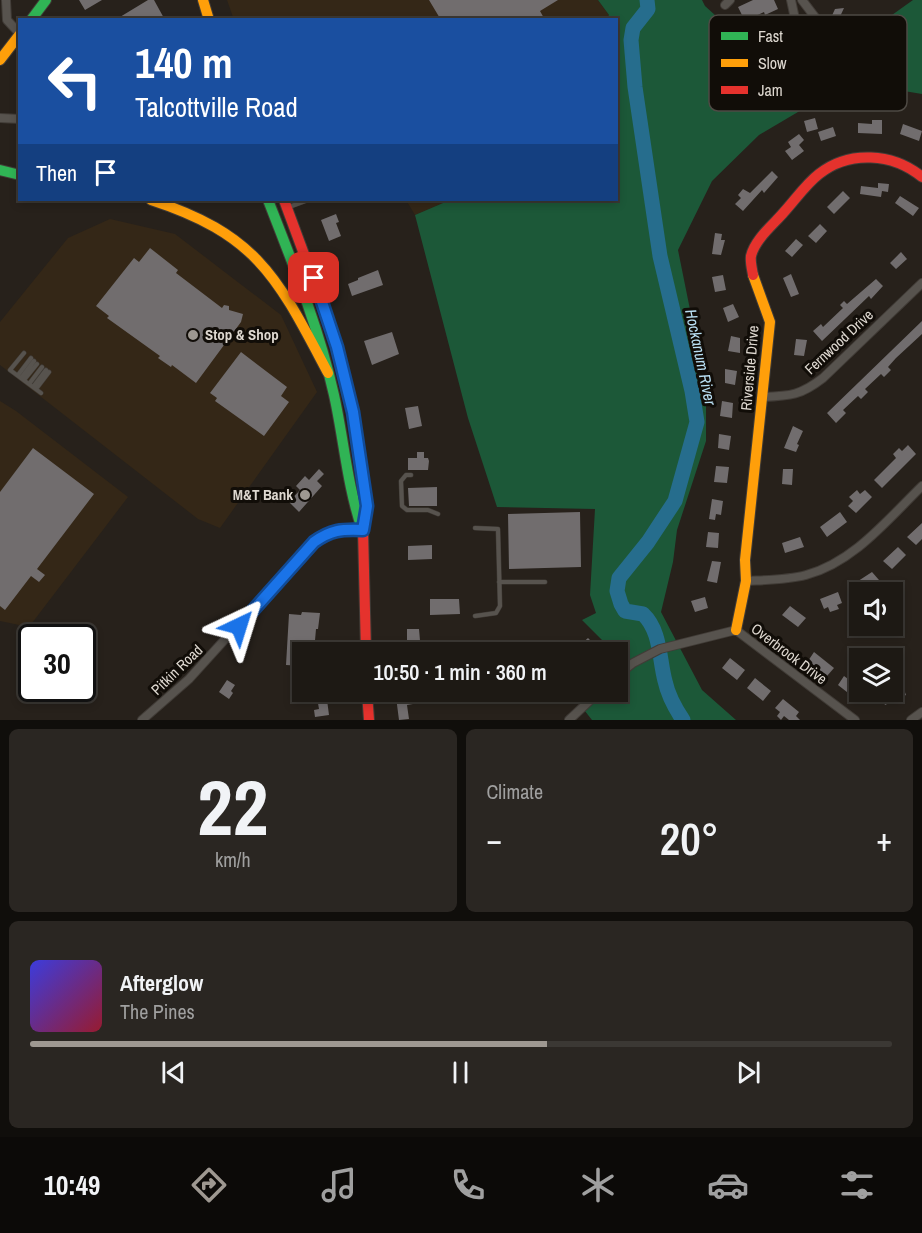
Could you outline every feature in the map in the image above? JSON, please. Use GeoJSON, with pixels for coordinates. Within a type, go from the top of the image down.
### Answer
{"type":"FeatureCollection","features":[{"type":"Feature","properties":{"kind":"main road"},"geometry":{"type":"LineString","coordinates":[[32,18],[46,0]]}},
{"type":"Feature","properties":{"kind":"main road"},"geometry":{"type":"LineString","coordinates":[[203,0],[208,18]]}},
{"type":"Feature","properties":{"kind":"main road"},"geometry":{"type":"LineString","coordinates":[[0,60],[18,37]]}},
{"type":"Feature","properties":{"kind":"main road","name":"Riverside Drive"},"geometry":{"type":"LineString","coordinates":[[736,630],[746,581],[745,560],[770,322],[752,273],[751,256],[761,238],[818,174],[840,161],[867,156],[891,160],[915,171],[922,177]]}},
{"type":"Feature","properties":{"kind":"main road"},"geometry":{"type":"LineString","coordinates":[[0,170],[18,174]]}},
{"type":"Feature","properties":{"kind":"main road"},"geometry":{"type":"LineString","coordinates":[[154,201],[211,223],[233,237],[259,259],[290,301],[328,373]]}},
{"type":"Feature","properties":{"kind":"main road"},"geometry":{"type":"LineString","coordinates":[[268,201],[309,307],[328,373],[340,425],[353,506],[363,530]]}},
{"type":"Feature","properties":{"kind":"main road"},"geometry":{"type":"LineString","coordinates":[[291,203],[326,312],[348,392],[361,458],[367,506],[363,530],[366,642]]}},
{"type":"Feature","properties":{"kind":"main road"},"geometry":{"type":"LineString","coordinates":[[309,307],[326,312]]}},
{"type":"Feature","properties":{"kind":"main road"},"geometry":{"type":"LineString","coordinates":[[368,702],[369,720]]}},
{"type":"Feature","properties":{"kind":"street"},"geometry":{"type":"LineString","coordinates":[[6,0],[7,20],[18,32]]}},
{"type":"Feature","properties":{"kind":"street"},"geometry":{"type":"LineString","coordinates":[[791,0],[794,15]]}},
{"type":"Feature","properties":{"kind":"street"},"geometry":{"type":"LineString","coordinates":[[802,0],[813,15]]}},
{"type":"Feature","properties":{"kind":"street"},"geometry":{"type":"LineString","coordinates":[[0,118],[18,119]]}},
{"type":"Feature","properties":{"kind":"street","name":"Fernwood Drive"},"geometry":{"type":"LineString","coordinates":[[763,397],[787,396],[807,391],[922,283]]}},
{"type":"Feature","properties":{"kind":"street"},"geometry":{"type":"LineString","coordinates":[[746,581],[806,575],[832,565],[856,550],[922,486]]}},
{"type":"Feature","properties":{"kind":"street","name":"Pitkin Road"},"geometry":{"type":"LineString","coordinates":[[142,720],[189,679],[314,542],[327,533],[363,530]]}},
{"type":"Feature","properties":{"kind":"street"},"geometry":{"type":"LineString","coordinates":[[628,667],[660,649],[736,630]]}},
{"type":"Feature","properties":{"kind":"street","name":"Overbrook Drive"},"geometry":{"type":"LineString","coordinates":[[736,630],[855,720]]}},
{"type":"Feature","properties":{"kind":"street"},"geometry":{"type":"LineString","coordinates":[[569,720],[588,702]]}},
{"type":"Feature","properties":{"kind":"street"},"geometry":{"type":"LineString","coordinates":[[911,720],[922,712]]}},
{"type":"Feature","properties":{"kind":"lane"},"geometry":{"type":"LineString","coordinates":[[24,353],[10,370],[41,393]]}},
{"type":"Feature","properties":{"kind":"lane"},"geometry":{"type":"LineString","coordinates":[[21,378],[34,361],[21,378]]}},
{"type":"Feature","properties":{"kind":"lane"},"geometry":{"type":"LineString","coordinates":[[32,387],[46,370],[32,387]]}},
{"type":"Feature","properties":{"kind":"lane"},"geometry":{"type":"LineString","coordinates":[[411,475],[406,475],[401,481],[402,506],[407,510],[428,510],[438,514]]}},
{"type":"Feature","properties":{"kind":"lane"},"geometry":{"type":"LineString","coordinates":[[475,528],[498,530],[500,606],[496,613],[475,616]]}},
{"type":"Feature","properties":{"kind":"lane"},"geometry":{"type":"LineString","coordinates":[[499,582],[545,582]]}},
{"type":"Feature","properties":{"kind":"shaded area"},"geometry":{"type":"Polygon","coordinates":[[[227,0],[598,0],[609,15],[607,18],[233,18],[227,0]]]}},
{"type":"Feature","properties":{"kind":"shaded area"},"geometry":{"type":"Polygon","coordinates":[[[407,201],[448,201],[415,215],[407,201]]]}},
{"type":"Feature","properties":{"kind":"shaded area"},"geometry":{"type":"Polygon","coordinates":[[[110,219],[175,234],[281,315],[317,392],[220,528],[198,519],[0,365],[0,322],[68,238],[110,219]]]}},
{"type":"Feature","properties":{"kind":"shaded area"},"geometry":{"type":"Polygon","coordinates":[[[0,401],[128,497],[31,624],[18,625],[0,621],[0,401]]]}},
{"type":"Feature","properties":{"kind":"green space"},"geometry":{"type":"Polygon","coordinates":[[[598,0],[702,0],[715,15],[709,15],[709,111],[800,111],[759,135],[712,181],[678,250],[706,389],[706,441],[677,530],[673,562],[661,612],[702,690],[736,720],[592,720],[578,702],[628,702],[628,642],[604,642],[582,620],[596,613],[590,595],[595,509],[497,507],[468,418],[415,215],[448,201],[618,201],[618,18],[607,18],[609,15],[598,0]]]}},
{"type":"Feature","properties":{"kind":"green space"},"geometry":{"type":"Polygon","coordinates":[[[913,0],[922,0],[922,94],[907,92],[907,15],[892,15],[913,0]]]}},
{"type":"Feature","properties":{"kind":"building"},"geometry":{"type":"Polygon","coordinates":[[[79,0],[102,0],[85,10],[79,0]]]}},
{"type":"Feature","properties":{"kind":"building"},"geometry":{"type":"Polygon","coordinates":[[[148,0],[154,0],[164,18],[118,18],[148,0]]]}},
{"type":"Feature","properties":{"kind":"building"},"geometry":{"type":"Polygon","coordinates":[[[429,0],[558,0],[540,11],[544,18],[440,18],[429,0]]]}},
{"type":"Feature","properties":{"kind":"building"},"geometry":{"type":"Polygon","coordinates":[[[753,0],[774,0],[778,9],[765,15],[764,12],[758,15],[742,15],[738,7],[753,0]]]}},
{"type":"Feature","properties":{"kind":"building"},"geometry":{"type":"Polygon","coordinates":[[[844,8],[841,15],[832,15],[835,9],[844,8]]]}},
{"type":"Feature","properties":{"kind":"building"},"geometry":{"type":"Polygon","coordinates":[[[815,118],[818,129],[807,132],[804,121],[815,118]]]}},
{"type":"Feature","properties":{"kind":"building"},"geometry":{"type":"Polygon","coordinates":[[[872,120],[882,120],[882,134],[858,133],[858,123],[872,124],[872,120]]]}},
{"type":"Feature","properties":{"kind":"building"},"geometry":{"type":"Polygon","coordinates":[[[903,124],[922,131],[919,141],[900,134],[903,124]]]}},
{"type":"Feature","properties":{"kind":"building"},"geometry":{"type":"Polygon","coordinates":[[[833,127],[836,136],[821,141],[818,132],[833,127]]]}},
{"type":"Feature","properties":{"kind":"building"},"geometry":{"type":"Polygon","coordinates":[[[799,134],[804,140],[799,145],[804,151],[792,160],[785,151],[791,147],[788,142],[799,134]]]}},
{"type":"Feature","properties":{"kind":"building"},"geometry":{"type":"Polygon","coordinates":[[[772,171],[778,177],[764,193],[762,190],[743,211],[735,204],[741,198],[738,195],[743,189],[750,193],[772,171]]]}},
{"type":"Feature","properties":{"kind":"building"},"geometry":{"type":"Polygon","coordinates":[[[878,183],[889,184],[888,192],[882,191],[881,197],[860,194],[861,186],[878,188],[878,183]]]}},
{"type":"Feature","properties":{"kind":"building"},"geometry":{"type":"Polygon","coordinates":[[[843,191],[850,198],[834,214],[827,207],[843,191]]]}},
{"type":"Feature","properties":{"kind":"building"},"geometry":{"type":"Polygon","coordinates":[[[900,196],[919,208],[913,216],[895,203],[900,196]]]}},
{"type":"Feature","properties":{"kind":"building"},"geometry":{"type":"Polygon","coordinates":[[[336,214],[339,222],[336,223],[341,236],[329,241],[321,220],[336,214]]]}},
{"type":"Feature","properties":{"kind":"building"},"geometry":{"type":"Polygon","coordinates":[[[820,224],[827,231],[816,243],[808,236],[820,224]]]}},
{"type":"Feature","properties":{"kind":"building"},"geometry":{"type":"Polygon","coordinates":[[[715,233],[722,234],[721,240],[725,240],[721,255],[712,254],[715,233]]]}},
{"type":"Feature","properties":{"kind":"building"},"geometry":{"type":"Polygon","coordinates":[[[796,239],[803,245],[792,257],[785,251],[796,239]]]}},
{"type":"Feature","properties":{"kind":"building"},"geometry":{"type":"Polygon","coordinates":[[[150,248],[178,270],[176,273],[222,308],[224,305],[229,306],[229,310],[243,314],[241,322],[196,383],[172,365],[171,367],[158,358],[160,356],[107,318],[109,316],[96,306],[134,258],[139,262],[150,248]]]}},
{"type":"Feature","properties":{"kind":"building"},"geometry":{"type":"Polygon","coordinates":[[[901,252],[907,259],[896,269],[890,263],[901,252]]]}},
{"type":"Feature","properties":{"kind":"building"},"geometry":{"type":"Polygon","coordinates":[[[378,270],[383,285],[352,296],[348,284],[378,270]]]}},
{"type":"Feature","properties":{"kind":"building"},"geometry":{"type":"Polygon","coordinates":[[[791,274],[799,294],[791,297],[783,278],[791,274]]]}},
{"type":"Feature","properties":{"kind":"building"},"geometry":{"type":"Polygon","coordinates":[[[723,275],[726,290],[715,292],[712,277],[723,275]]]}},
{"type":"Feature","properties":{"kind":"building"},"geometry":{"type":"Polygon","coordinates":[[[876,279],[883,286],[871,299],[869,296],[822,341],[813,331],[821,324],[823,327],[843,308],[840,305],[844,301],[847,304],[876,279]]]}},
{"type":"Feature","properties":{"kind":"building"},"geometry":{"type":"Polygon","coordinates":[[[733,304],[739,317],[728,322],[723,308],[733,304]]]}},
{"type":"Feature","properties":{"kind":"building"},"geometry":{"type":"Polygon","coordinates":[[[922,321],[922,334],[888,367],[891,370],[884,377],[881,374],[865,389],[868,392],[861,399],[858,396],[843,410],[846,413],[836,423],[827,413],[922,321]]]}},
{"type":"Feature","properties":{"kind":"building"},"geometry":{"type":"Polygon","coordinates":[[[392,332],[399,354],[372,365],[364,341],[392,332]]]}},
{"type":"Feature","properties":{"kind":"building"},"geometry":{"type":"Polygon","coordinates":[[[731,336],[740,338],[740,353],[728,351],[731,336]]]}},
{"type":"Feature","properties":{"kind":"building"},"geometry":{"type":"Polygon","coordinates":[[[796,339],[807,340],[804,356],[794,355],[796,339]]]}},
{"type":"Feature","properties":{"kind":"building"},"geometry":{"type":"Polygon","coordinates":[[[241,352],[287,387],[281,396],[289,402],[264,436],[215,401],[217,398],[210,393],[241,352]]]}},
{"type":"Feature","properties":{"kind":"building"},"geometry":{"type":"Polygon","coordinates":[[[725,369],[737,371],[735,385],[725,383],[725,369]]]}},
{"type":"Feature","properties":{"kind":"building"},"geometry":{"type":"Polygon","coordinates":[[[722,401],[733,403],[732,418],[720,416],[722,401]]]}},
{"type":"Feature","properties":{"kind":"building"},"geometry":{"type":"Polygon","coordinates":[[[418,406],[422,426],[409,429],[405,408],[418,406]]]}},
{"type":"Feature","properties":{"kind":"building"},"geometry":{"type":"Polygon","coordinates":[[[793,426],[803,431],[796,452],[784,448],[793,426]]]}},
{"type":"Feature","properties":{"kind":"building"},"geometry":{"type":"Polygon","coordinates":[[[719,434],[731,436],[729,450],[718,448],[719,434]]]}},
{"type":"Feature","properties":{"kind":"building"},"geometry":{"type":"Polygon","coordinates":[[[908,445],[916,454],[882,488],[874,480],[896,458],[893,454],[899,448],[902,451],[908,445]]]}},
{"type":"Feature","properties":{"kind":"building"},"geometry":{"type":"Polygon","coordinates":[[[33,448],[94,494],[37,569],[45,575],[39,582],[31,576],[5,610],[0,606],[0,492],[33,448]]]}},
{"type":"Feature","properties":{"kind":"building"},"geometry":{"type":"Polygon","coordinates":[[[417,452],[424,452],[424,458],[428,458],[428,470],[408,470],[408,458],[417,458],[417,452]]]}},
{"type":"Feature","properties":{"kind":"building"},"geometry":{"type":"Polygon","coordinates":[[[716,466],[729,467],[727,483],[714,482],[716,466]]]}},
{"type":"Feature","properties":{"kind":"building","name":"M&T Bank"},"geometry":{"type":"Polygon","coordinates":[[[319,469],[324,474],[317,481],[322,486],[299,512],[289,502],[300,490],[296,486],[305,476],[309,480],[319,469]]]}},
{"type":"Feature","properties":{"kind":"building"},"geometry":{"type":"Polygon","coordinates":[[[783,469],[793,469],[792,485],[782,484],[783,469]]]}},
{"type":"Feature","properties":{"kind":"building"},"geometry":{"type":"Polygon","coordinates":[[[437,487],[437,506],[409,506],[408,488],[437,487]]]}},
{"type":"Feature","properties":{"kind":"building"},"geometry":{"type":"Polygon","coordinates":[[[857,490],[860,494],[865,490],[872,497],[856,513],[848,506],[853,501],[849,497],[857,490]]]}},
{"type":"Feature","properties":{"kind":"building"},"geometry":{"type":"Polygon","coordinates":[[[712,499],[723,501],[721,515],[716,514],[715,520],[709,519],[712,499]]]}},
{"type":"Feature","properties":{"kind":"building"},"geometry":{"type":"Polygon","coordinates":[[[580,512],[581,567],[509,569],[508,514],[580,512]]]}},
{"type":"Feature","properties":{"kind":"building"},"geometry":{"type":"Polygon","coordinates":[[[840,512],[847,522],[827,537],[820,527],[840,512]]]}},
{"type":"Feature","properties":{"kind":"building"},"geometry":{"type":"Polygon","coordinates":[[[922,523],[922,539],[916,545],[907,537],[922,523]]]}},
{"type":"Feature","properties":{"kind":"building"},"geometry":{"type":"Polygon","coordinates":[[[708,532],[719,533],[718,548],[706,547],[708,532]]]}},
{"type":"Feature","properties":{"kind":"building"},"geometry":{"type":"Polygon","coordinates":[[[800,537],[804,547],[785,553],[782,543],[800,537]]]}},
{"type":"Feature","properties":{"kind":"building"},"geometry":{"type":"Polygon","coordinates":[[[432,545],[432,559],[408,560],[408,546],[432,545]]]}},
{"type":"Feature","properties":{"kind":"building"},"geometry":{"type":"Polygon","coordinates":[[[898,547],[906,555],[892,569],[883,561],[898,547]]]}},
{"type":"Feature","properties":{"kind":"building"},"geometry":{"type":"Polygon","coordinates":[[[712,561],[721,562],[717,583],[707,581],[712,561]]]}},
{"type":"Feature","properties":{"kind":"building"},"geometry":{"type":"Polygon","coordinates":[[[872,572],[879,580],[876,582],[857,582],[872,572]]]}},
{"type":"Feature","properties":{"kind":"building"},"geometry":{"type":"Polygon","coordinates":[[[838,592],[842,603],[837,605],[839,609],[830,612],[828,607],[824,609],[820,599],[838,592]]]}},
{"type":"Feature","properties":{"kind":"building"},"geometry":{"type":"Polygon","coordinates":[[[705,597],[708,608],[695,612],[691,601],[705,597]]]}},
{"type":"Feature","properties":{"kind":"building"},"geometry":{"type":"Polygon","coordinates":[[[430,599],[459,599],[460,614],[430,615],[430,599]]]}},
{"type":"Feature","properties":{"kind":"building"},"geometry":{"type":"Polygon","coordinates":[[[790,606],[806,618],[798,627],[782,615],[790,606]]]}},
{"type":"Feature","properties":{"kind":"building"},"geometry":{"type":"Polygon","coordinates":[[[302,612],[320,613],[315,642],[292,642],[292,665],[286,665],[289,614],[301,615],[302,612]]]}},
{"type":"Feature","properties":{"kind":"building"},"geometry":{"type":"Polygon","coordinates":[[[407,629],[419,629],[420,642],[407,642],[407,629]]]}},
{"type":"Feature","properties":{"kind":"building"},"geometry":{"type":"Polygon","coordinates":[[[814,652],[834,668],[827,676],[808,661],[814,652]]]}},
{"type":"Feature","properties":{"kind":"building"},"geometry":{"type":"Polygon","coordinates":[[[730,658],[745,670],[737,680],[722,668],[730,658]]]}},
{"type":"Feature","properties":{"kind":"building"},"geometry":{"type":"Polygon","coordinates":[[[844,676],[849,680],[849,694],[838,685],[844,676]]]}},
{"type":"Feature","properties":{"kind":"building"},"geometry":{"type":"Polygon","coordinates":[[[755,678],[771,691],[763,701],[747,688],[755,678]]]}},
{"type":"Feature","properties":{"kind":"building"},"geometry":{"type":"Polygon","coordinates":[[[227,680],[235,685],[229,699],[219,692],[227,680]]]}},
{"type":"Feature","properties":{"kind":"building"},"geometry":{"type":"Polygon","coordinates":[[[783,699],[799,712],[796,716],[800,720],[789,720],[784,716],[781,720],[777,716],[780,712],[775,708],[783,699]]]}},
{"type":"Feature","properties":{"kind":"building"},"geometry":{"type":"Polygon","coordinates":[[[318,702],[327,702],[329,715],[315,717],[314,710],[319,709],[318,702]]]}},
{"type":"Feature","properties":{"kind":"building"},"geometry":{"type":"Polygon","coordinates":[[[397,702],[413,702],[413,704],[407,705],[409,719],[399,720],[397,702]]]}},
{"type":"Feature","properties":{"kind":"waterway","name":"Hockanum River"},"geometry":{"type":"LineString","coordinates":[[647,0],[648,9],[633,28],[631,40],[635,87],[660,256],[692,391],[697,422],[675,501],[648,542],[619,578],[617,591],[625,611],[643,614],[649,621],[659,646],[668,691],[683,720]]}},
{"type":"Feature","properties":{"kind":"traffic: fast"},"geometry":{"type":"LineString","coordinates":[[32,18],[46,0]]}},
{"type":"Feature","properties":{"kind":"traffic: fast"},"geometry":{"type":"LineString","coordinates":[[0,170],[18,174]]}},
{"type":"Feature","properties":{"kind":"traffic: fast"},"geometry":{"type":"LineString","coordinates":[[268,201],[321,345],[334,395],[349,479],[362,529]]}},
{"type":"Feature","properties":{"kind":"traffic: slow"},"geometry":{"type":"LineString","coordinates":[[203,0],[208,18]]}},
{"type":"Feature","properties":{"kind":"traffic: slow"},"geometry":{"type":"LineString","coordinates":[[0,60],[18,37]]}},
{"type":"Feature","properties":{"kind":"traffic: slow"},"geometry":{"type":"LineString","coordinates":[[154,201],[188,214],[217,229],[241,245],[261,264],[294,311],[328,373]]}},
{"type":"Feature","properties":{"kind":"traffic: slow"},"geometry":{"type":"LineString","coordinates":[[736,630],[746,581],[745,560],[770,322],[753,275]]}},
{"type":"Feature","properties":{"kind":"traffic: jam"},"geometry":{"type":"LineString","coordinates":[[753,275],[751,256],[761,238],[810,182],[831,166],[857,158],[885,159],[898,163],[922,177]]}},
{"type":"Feature","properties":{"kind":"traffic: jam"},"geometry":{"type":"LineString","coordinates":[[284,201],[331,327],[353,413],[367,506],[363,530],[366,642]]}},
{"type":"Feature","properties":{"kind":"traffic: jam"},"geometry":{"type":"LineString","coordinates":[[368,702],[369,720]]}},
{"type":"Feature","properties":{"kind":"place","name":"Stop & Shop"},"geometry":{"type":"Point","coordinates":[193,335]}},
{"type":"Feature","properties":{"kind":"place","name":"M&T Bank"},"geometry":{"type":"Point","coordinates":[305,495]}},
{"type":"Feature","properties":{"kind":"route"},"geometry":{"type":"LineString","coordinates":[[239,626],[314,542],[327,533],[363,530],[367,506],[353,412],[337,347],[314,278]]}}]}
